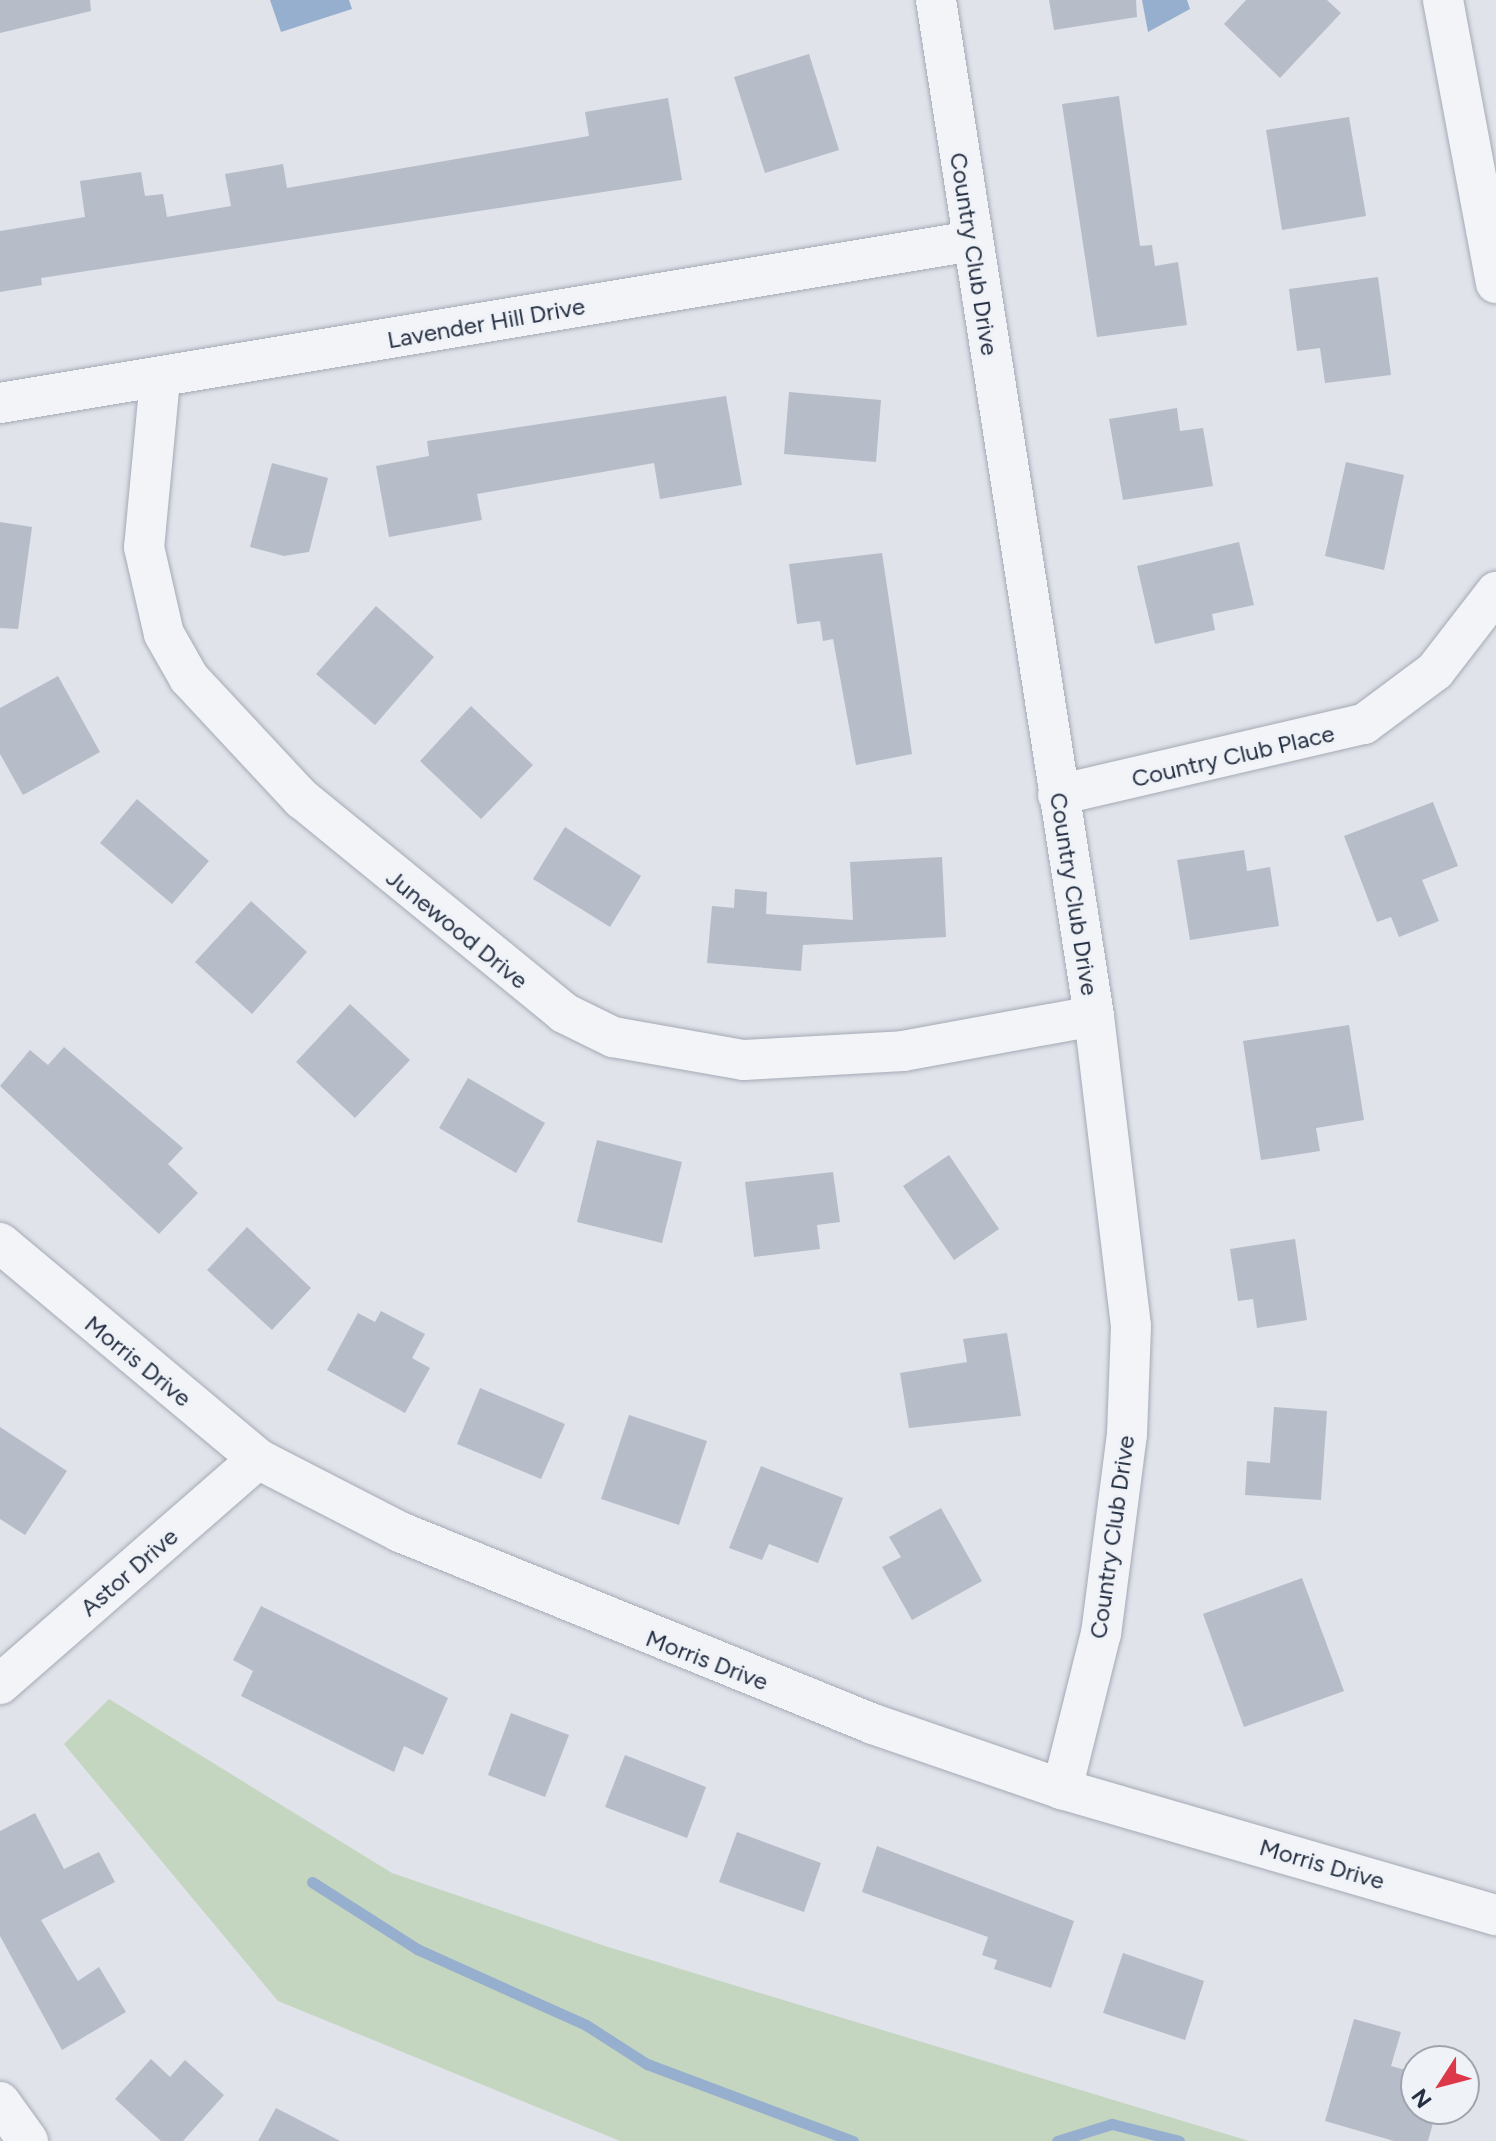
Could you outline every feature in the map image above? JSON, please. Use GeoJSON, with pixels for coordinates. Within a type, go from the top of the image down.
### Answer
{"type":"FeatureCollection","features":[{"type":"Feature","properties":{"kind":"street","name":"Country Club Drive"},"geometry":{"type":"LineString","coordinates":[[936,0],[1094,1016],[1131,1326],[1127,1434],[1101,1633],[1062,1789]]}},
{"type":"Feature","properties":{"kind":"street"},"geometry":{"type":"LineString","coordinates":[[1443,0],[1496,283]]}},
{"type":"Feature","properties":{"kind":"street","name":"Lavender Hill Drive"},"geometry":{"type":"LineString","coordinates":[[0,403],[160,379],[972,241]]}},
{"type":"Feature","properties":{"kind":"street","name":"Junewood Drive"},"geometry":{"type":"LineString","coordinates":[[160,379],[144,547],[164,634],[189,678],[302,799],[564,1013],[613,1037],[744,1060],[903,1051],[1094,1016]]}},
{"type":"Feature","properties":{"kind":"street","name":"Country Club Place"},"geometry":{"type":"LineString","coordinates":[[1058,795],[1364,724],[1435,671],[1496,592]]}},
{"type":"Feature","properties":{"kind":"street","name":"Morris Drive"},"geometry":{"type":"LineString","coordinates":[[0,1243],[258,1459],[400,1532],[682,1651],[1062,1789],[1496,1915]]}},
{"type":"Feature","properties":{"kind":"street","name":"Astor Drive"},"geometry":{"type":"LineString","coordinates":[[0,1684],[258,1459]]}},
{"type":"Feature","properties":{"kind":"street"},"geometry":{"type":"LineString","coordinates":[[0,2102],[28,2141]]}},
{"type":"Feature","properties":{"kind":"green space"},"geometry":{"type":"Polygon","coordinates":[[[109,1699],[392,1873],[608,1947],[1249,2141],[620,2141],[278,2001],[64,1744],[109,1699]]]}},
{"type":"Feature","properties":{"kind":"water"},"geometry":{"type":"Polygon","coordinates":[[[270,0],[349,0],[352,9],[281,32],[270,0]]]}},
{"type":"Feature","properties":{"kind":"water"},"geometry":{"type":"Polygon","coordinates":[[[1142,0],[1187,0],[1190,9],[1148,32],[1142,0]]]}},
{"type":"Feature","properties":{"kind":"building"},"geometry":{"type":"Polygon","coordinates":[[[0,0],[90,0],[91,11],[0,33],[0,0]]]}},
{"type":"Feature","properties":{"kind":"building"},"geometry":{"type":"Polygon","coordinates":[[[1049,0],[1136,0],[1137,17],[1054,30],[1049,0]]]}},
{"type":"Feature","properties":{"kind":"building"},"geometry":{"type":"Polygon","coordinates":[[[1246,0],[1327,0],[1341,13],[1280,78],[1224,24],[1246,0]]]}},
{"type":"Feature","properties":{"kind":"building"},"geometry":{"type":"Polygon","coordinates":[[[809,54],[839,150],[765,173],[734,77],[809,54]]]}},
{"type":"Feature","properties":{"kind":"building"},"geometry":{"type":"Polygon","coordinates":[[[1119,96],[1140,246],[1152,245],[1155,266],[1178,262],[1187,325],[1097,337],[1062,104],[1119,96]]]}},
{"type":"Feature","properties":{"kind":"building"},"geometry":{"type":"Polygon","coordinates":[[[668,98],[682,180],[41,278],[42,285],[0,292],[0,231],[85,217],[80,181],[141,172],[145,196],[163,194],[167,217],[231,206],[225,174],[283,164],[287,188],[433,163],[589,136],[585,112],[668,98]]]}},
{"type":"Feature","properties":{"kind":"building"},"geometry":{"type":"Polygon","coordinates":[[[1349,117],[1366,216],[1282,230],[1266,130],[1349,117]]]}},
{"type":"Feature","properties":{"kind":"building"},"geometry":{"type":"Polygon","coordinates":[[[1378,277],[1391,375],[1325,383],[1320,348],[1297,351],[1289,289],[1378,277]]]}},
{"type":"Feature","properties":{"kind":"building"},"geometry":{"type":"Polygon","coordinates":[[[789,392],[881,400],[876,462],[784,454],[789,392]]]}},
{"type":"Feature","properties":{"kind":"building"},"geometry":{"type":"Polygon","coordinates":[[[726,396],[742,485],[660,499],[654,463],[477,494],[482,520],[389,537],[376,466],[429,456],[427,441],[726,396]]]}},
{"type":"Feature","properties":{"kind":"building"},"geometry":{"type":"Polygon","coordinates":[[[1177,408],[1180,431],[1203,428],[1213,486],[1123,500],[1109,419],[1177,408]]]}},
{"type":"Feature","properties":{"kind":"building"},"geometry":{"type":"Polygon","coordinates":[[[1346,462],[1404,475],[1384,570],[1325,556],[1346,462]]]}},
{"type":"Feature","properties":{"kind":"building"},"geometry":{"type":"Polygon","coordinates":[[[272,463],[328,478],[309,552],[284,556],[250,547],[272,463]]]}},
{"type":"Feature","properties":{"kind":"building"},"geometry":{"type":"Polygon","coordinates":[[[0,522],[32,527],[18,629],[0,628],[0,522]]]}},
{"type":"Feature","properties":{"kind":"building"},"geometry":{"type":"Polygon","coordinates":[[[1239,542],[1254,605],[1212,614],[1215,630],[1155,644],[1137,566],[1239,542]]]}},
{"type":"Feature","properties":{"kind":"building"},"geometry":{"type":"Polygon","coordinates":[[[882,553],[912,754],[856,765],[833,639],[823,641],[820,621],[797,624],[789,564],[882,553]]]}},
{"type":"Feature","properties":{"kind":"building"},"geometry":{"type":"Polygon","coordinates":[[[376,606],[434,657],[375,725],[316,674],[376,606]]]}},
{"type":"Feature","properties":{"kind":"building"},"geometry":{"type":"Polygon","coordinates":[[[58,676],[100,752],[23,795],[0,754],[0,708],[58,676]]]}},
{"type":"Feature","properties":{"kind":"building"},"geometry":{"type":"Polygon","coordinates":[[[471,706],[533,765],[481,819],[420,761],[471,706]]]}},
{"type":"Feature","properties":{"kind":"building"},"geometry":{"type":"Polygon","coordinates":[[[137,799],[209,861],[172,904],[100,843],[137,799]]]}},
{"type":"Feature","properties":{"kind":"building"},"geometry":{"type":"Polygon","coordinates":[[[1433,802],[1458,866],[1422,880],[1439,921],[1399,937],[1391,917],[1377,922],[1344,836],[1433,802]]]}},
{"type":"Feature","properties":{"kind":"building"},"geometry":{"type":"Polygon","coordinates":[[[565,827],[641,876],[610,927],[533,879],[565,827]]]}},
{"type":"Feature","properties":{"kind":"building"},"geometry":{"type":"Polygon","coordinates":[[[1244,850],[1247,871],[1270,867],[1279,926],[1190,940],[1177,860],[1244,850]]]}},
{"type":"Feature","properties":{"kind":"building"},"geometry":{"type":"Polygon","coordinates":[[[942,857],[946,937],[803,945],[801,971],[707,963],[712,906],[734,908],[735,889],[767,892],[766,914],[853,920],[850,862],[942,857]]]}},
{"type":"Feature","properties":{"kind":"building"},"geometry":{"type":"Polygon","coordinates":[[[251,901],[307,952],[252,1014],[195,962],[251,901]]]}},
{"type":"Feature","properties":{"kind":"building"},"geometry":{"type":"Polygon","coordinates":[[[350,1004],[410,1060],[355,1118],[296,1062],[350,1004]]]}},
{"type":"Feature","properties":{"kind":"building"},"geometry":{"type":"Polygon","coordinates":[[[1349,1025],[1364,1120],[1316,1128],[1320,1151],[1261,1160],[1243,1041],[1349,1025]]]}},
{"type":"Feature","properties":{"kind":"building"},"geometry":{"type":"Polygon","coordinates":[[[64,1047],[183,1148],[168,1164],[198,1193],[159,1234],[0,1086],[30,1050],[48,1065],[64,1047]]]}},
{"type":"Feature","properties":{"kind":"building"},"geometry":{"type":"Polygon","coordinates":[[[468,1078],[545,1123],[516,1173],[439,1128],[468,1078]]]}},
{"type":"Feature","properties":{"kind":"building"},"geometry":{"type":"Polygon","coordinates":[[[597,1140],[682,1162],[662,1243],[577,1222],[597,1140]]]}},
{"type":"Feature","properties":{"kind":"building"},"geometry":{"type":"Polygon","coordinates":[[[949,1155],[999,1229],[954,1260],[903,1186],[949,1155]]]}},
{"type":"Feature","properties":{"kind":"building"},"geometry":{"type":"Polygon","coordinates":[[[833,1172],[840,1222],[817,1225],[820,1249],[754,1257],[745,1182],[833,1172]]]}},
{"type":"Feature","properties":{"kind":"building"},"geometry":{"type":"Polygon","coordinates":[[[247,1227],[311,1288],[272,1330],[207,1270],[247,1227]]]}},
{"type":"Feature","properties":{"kind":"building"},"geometry":{"type":"Polygon","coordinates":[[[1295,1239],[1307,1320],[1257,1328],[1253,1299],[1238,1301],[1230,1249],[1295,1239]]]}},
{"type":"Feature","properties":{"kind":"building"},"geometry":{"type":"Polygon","coordinates":[[[381,1311],[425,1334],[412,1358],[430,1368],[405,1413],[327,1370],[358,1313],[375,1322],[381,1311]]]}},
{"type":"Feature","properties":{"kind":"building"},"geometry":{"type":"Polygon","coordinates":[[[1007,1333],[1021,1416],[909,1428],[900,1373],[967,1362],[963,1339],[1007,1333]]]}},
{"type":"Feature","properties":{"kind":"building"},"geometry":{"type":"Polygon","coordinates":[[[480,1388],[565,1424],[541,1479],[457,1444],[480,1388]]]}},
{"type":"Feature","properties":{"kind":"building"},"geometry":{"type":"Polygon","coordinates":[[[1274,1407],[1327,1411],[1321,1500],[1245,1495],[1247,1461],[1270,1463],[1274,1407]]]}},
{"type":"Feature","properties":{"kind":"building"},"geometry":{"type":"Polygon","coordinates":[[[629,1415],[707,1441],[679,1525],[601,1499],[629,1415]]]}},
{"type":"Feature","properties":{"kind":"building"},"geometry":{"type":"Polygon","coordinates":[[[0,1427],[67,1471],[25,1535],[0,1519],[0,1427]]]}},
{"type":"Feature","properties":{"kind":"building"},"geometry":{"type":"Polygon","coordinates":[[[761,1466],[843,1498],[818,1563],[769,1544],[762,1560],[729,1548],[761,1466]]]}},
{"type":"Feature","properties":{"kind":"building"},"geometry":{"type":"Polygon","coordinates":[[[941,1508],[982,1581],[912,1620],[882,1567],[901,1557],[889,1537],[941,1508]]]}},
{"type":"Feature","properties":{"kind":"building"},"geometry":{"type":"Polygon","coordinates":[[[1302,1578],[1344,1691],[1244,1727],[1203,1614],[1302,1578]]]}},
{"type":"Feature","properties":{"kind":"building"},"geometry":{"type":"Polygon","coordinates":[[[261,1606],[448,1698],[423,1755],[404,1746],[394,1772],[241,1696],[253,1671],[233,1660],[261,1606]]]}},
{"type":"Feature","properties":{"kind":"building"},"geometry":{"type":"Polygon","coordinates":[[[511,1713],[569,1735],[545,1797],[488,1775],[511,1713]]]}},
{"type":"Feature","properties":{"kind":"building"},"geometry":{"type":"Polygon","coordinates":[[[625,1755],[706,1787],[687,1838],[605,1807],[625,1755]]]}},
{"type":"Feature","properties":{"kind":"building"},"geometry":{"type":"Polygon","coordinates":[[[35,1813],[64,1869],[99,1852],[115,1882],[41,1920],[78,1981],[99,1967],[126,2012],[62,2050],[0,1936],[0,1831],[35,1813]]]}},
{"type":"Feature","properties":{"kind":"building"},"geometry":{"type":"Polygon","coordinates":[[[737,1832],[821,1863],[804,1912],[719,1882],[737,1832]]]}},
{"type":"Feature","properties":{"kind":"building"},"geometry":{"type":"Polygon","coordinates":[[[877,1846],[1074,1921],[1051,1988],[994,1969],[997,1960],[982,1955],[988,1937],[862,1892],[877,1846]]]}},
{"type":"Feature","properties":{"kind":"building"},"geometry":{"type":"Polygon","coordinates":[[[1123,1953],[1204,1981],[1185,2040],[1103,2013],[1123,1953]]]}},
{"type":"Feature","properties":{"kind":"building"},"geometry":{"type":"Polygon","coordinates":[[[1354,2019],[1401,2032],[1391,2066],[1400,2069],[1400,2125],[1432,2125],[1428,2141],[1394,2141],[1325,2121],[1354,2019]]]}},
{"type":"Feature","properties":{"kind":"building"},"geometry":{"type":"Polygon","coordinates":[[[151,2059],[170,2077],[185,2060],[224,2095],[183,2141],[161,2141],[115,2099],[151,2059]]]}},
{"type":"Feature","properties":{"kind":"building"},"geometry":{"type":"Polygon","coordinates":[[[276,2108],[340,2141],[258,2141],[276,2108]]]}},
{"type":"Feature","properties":{"kind":"waterway"},"geometry":{"type":"LineString","coordinates":[[312,1882],[417,1949],[586,2025],[647,2064],[853,2141]]}},
{"type":"Feature","properties":{"kind":"waterway"},"geometry":{"type":"LineString","coordinates":[[1057,2141],[1112,2124],[1179,2141]]}}]}
